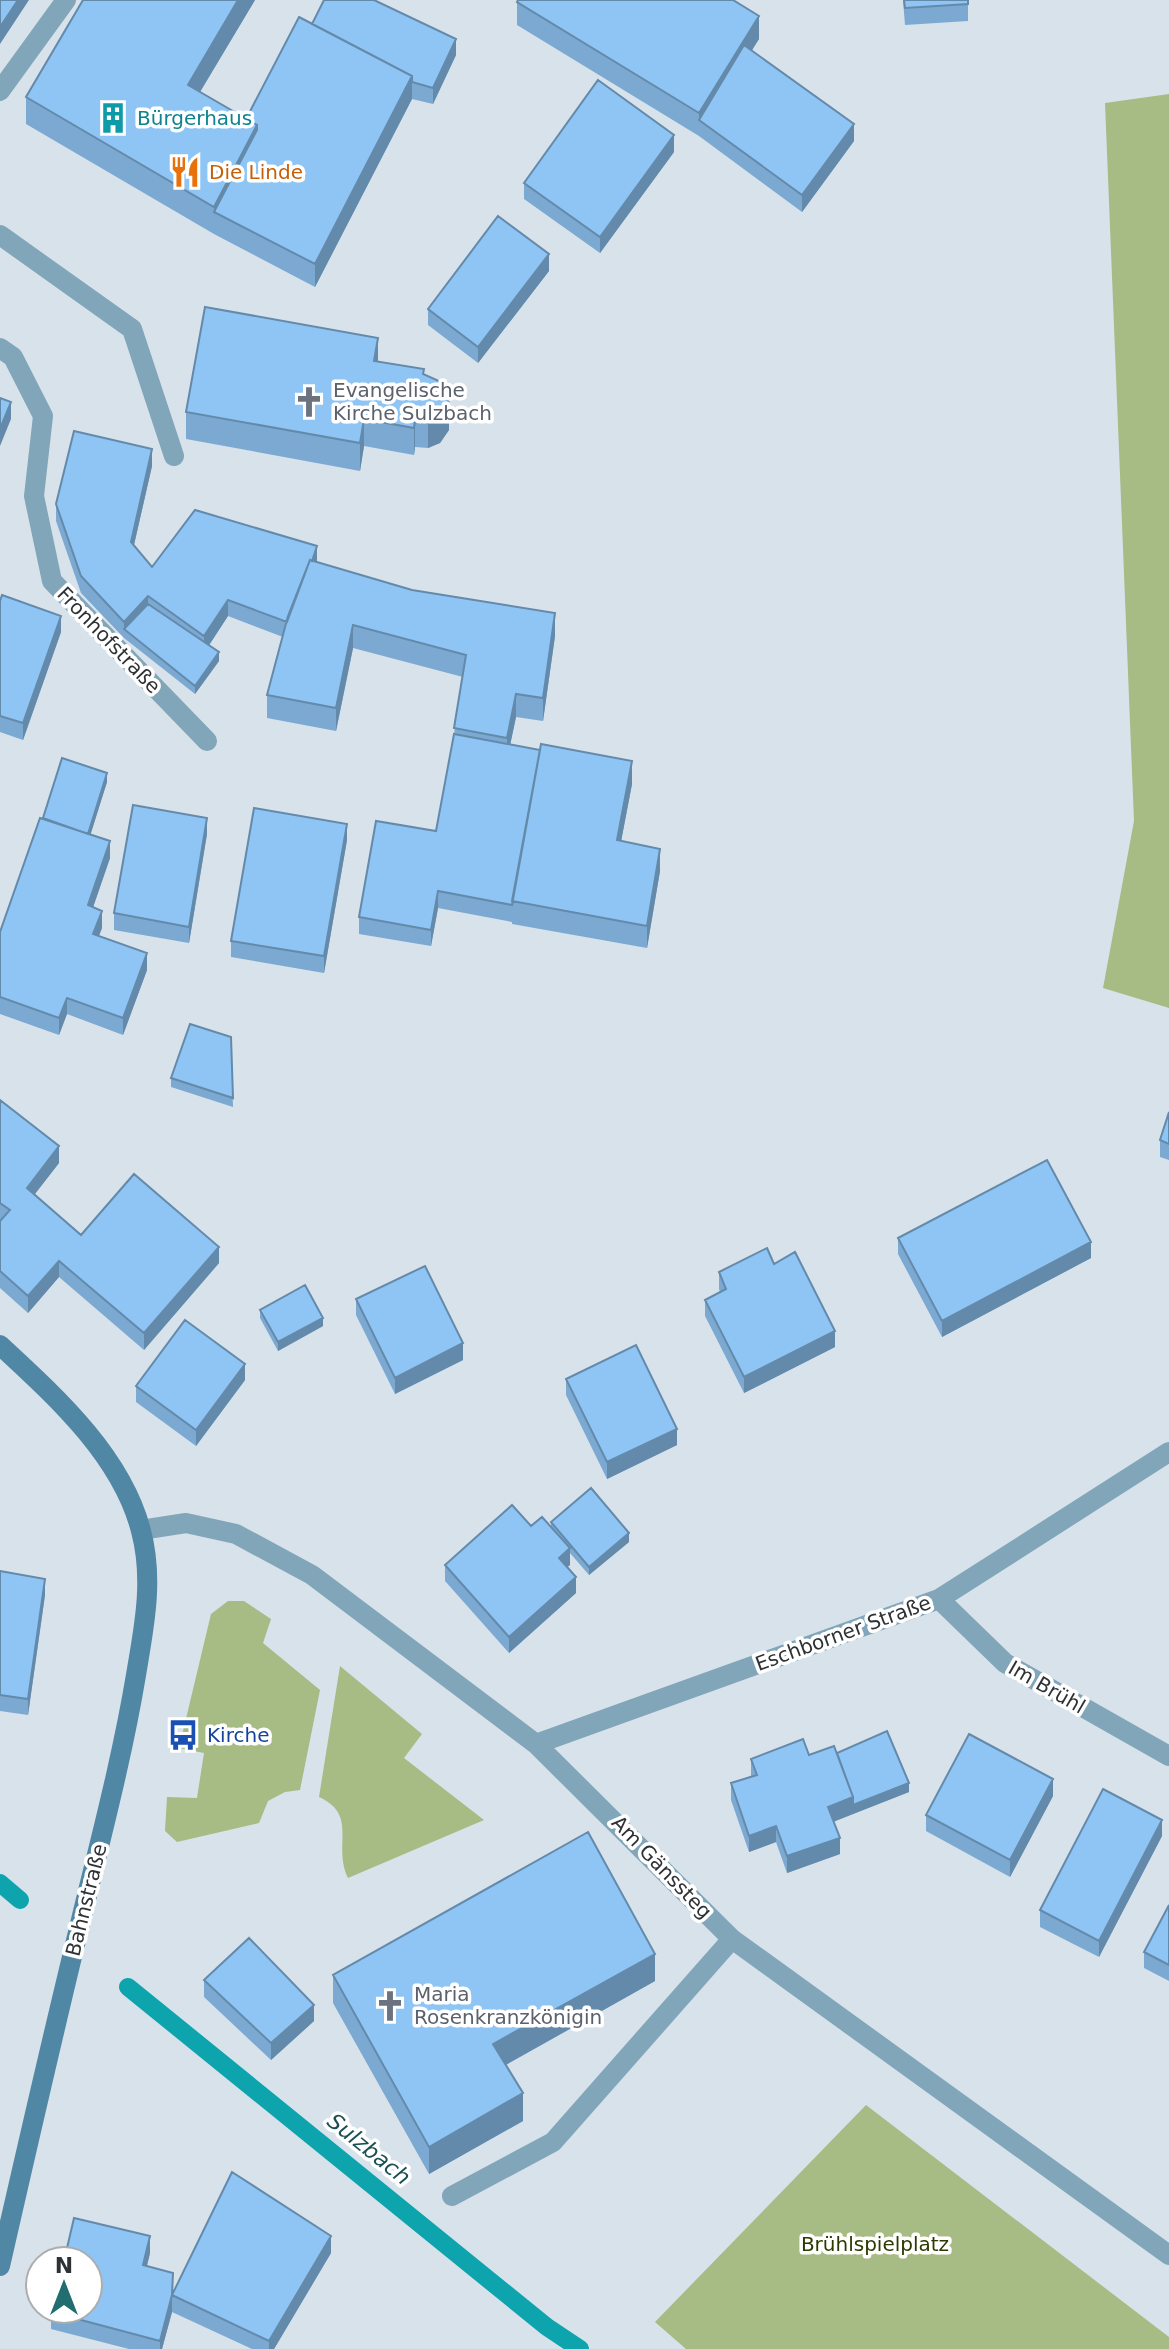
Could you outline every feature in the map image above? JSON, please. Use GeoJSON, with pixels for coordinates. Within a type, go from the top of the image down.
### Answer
{"type":"FeatureCollection","features":[{"type":"Feature","properties":{"kind":"street"},"geometry":{"type":"LineString","coordinates":[[0,91],[66,0]]}},
{"type":"Feature","properties":{"kind":"street"},"geometry":{"type":"LineString","coordinates":[[0,235],[132,329],[174,456]]}},
{"type":"Feature","properties":{"kind":"street","name":"Fronhofstraße"},"geometry":{"type":"LineString","coordinates":[[0,348],[13,357],[43,416],[34,496],[52,581],[207,741]]}},
{"type":"Feature","properties":{"kind":"street","name":"Bahnstraße"},"geometry":{"type":"LineString","coordinates":[[0,1345],[67,1410],[107,1461],[126,1494],[141,1530],[147,1568],[147,1606],[131,1705],[0,2266]]}},
{"type":"Feature","properties":{"kind":"street","name":"Eschborner Straße"},"geometry":{"type":"LineString","coordinates":[[536,1744],[939,1599],[1169,1452]]}},
{"type":"Feature","properties":{"kind":"street","name":"Am Gänssteg"},"geometry":{"type":"LineString","coordinates":[[141,1530],[186,1523],[236,1534],[312,1575],[536,1744],[732,1939],[1169,2255]]}},
{"type":"Feature","properties":{"kind":"street","name":"Im Brühl"},"geometry":{"type":"LineString","coordinates":[[939,1599],[1005,1663],[1169,1756]]}},
{"type":"Feature","properties":{"kind":"street"},"geometry":{"type":"LineString","coordinates":[[452,2196],[553,2142],[732,1939]]}},
{"type":"Feature","properties":{"kind":"green space"},"geometry":{"type":"Polygon","coordinates":[[[1169,94],[1169,1008],[1103,988],[1134,821],[1105,103],[1169,94]]]}},
{"type":"Feature","properties":{"kind":"green space"},"geometry":{"type":"Polygon","coordinates":[[[228,1601],[244,1601],[271,1619],[263,1643],[320,1690],[300,1790],[285,1792],[268,1801],[259,1823],[177,1842],[165,1831],[167,1797],[197,1798],[204,1753],[179,1748],[211,1614],[228,1601]]]}},
{"type":"Feature","properties":{"kind":"green space"},"geometry":{"type":"Polygon","coordinates":[[[340,1666],[422,1734],[404,1758],[484,1820],[348,1878],[342,1854],[342,1822],[331,1804],[319,1797],[340,1666]]]}},
{"type":"Feature","properties":{"kind":"green space","name":"Brühlspielplatz"},"geometry":{"type":"Polygon","coordinates":[[[866,2105],[1169,2337],[1169,2349],[686,2349],[655,2322],[866,2105]]]}},
{"type":"Feature","properties":{"kind":"building"},"geometry":{"type":"Polygon","coordinates":[[[0,0],[18,0],[0,27],[0,0]]]}},
{"type":"Feature","properties":{"kind":"building","name":"Bürgerhaus"},"geometry":{"type":"Polygon","coordinates":[[[83,0],[238,0],[188,85],[257,125],[214,207],[26,97],[83,0]]]}},
{"type":"Feature","properties":{"kind":"building"},"geometry":{"type":"Polygon","coordinates":[[[324,0],[374,0],[456,39],[433,88],[412,82],[412,76],[312,24],[324,0]]]}},
{"type":"Feature","properties":{"kind":"building"},"geometry":{"type":"Polygon","coordinates":[[[518,0],[733,0],[759,16],[699,113],[518,0]]]}},
{"type":"Feature","properties":{"kind":"building"},"geometry":{"type":"Polygon","coordinates":[[[904,0],[968,0],[968,4],[905,8],[904,0]]]}},
{"type":"Feature","properties":{"kind":"building"},"geometry":{"type":"Polygon","coordinates":[[[299,17],[412,76],[315,264],[214,212],[257,130],[257,125],[246,119],[299,17]]]}},
{"type":"Feature","properties":{"kind":"building"},"geometry":{"type":"Polygon","coordinates":[[[744,45],[854,124],[802,195],[699,120],[744,45]]]}},
{"type":"Feature","properties":{"kind":"building"},"geometry":{"type":"Polygon","coordinates":[[[598,80],[674,135],[600,237],[524,183],[598,80]]]}},
{"type":"Feature","properties":{"kind":"building"},"geometry":{"type":"Polygon","coordinates":[[[498,216],[549,254],[478,347],[428,309],[498,216]]]}},
{"type":"Feature","properties":{"kind":"building","name":"Evangelische Kirche Sulzbach"},"geometry":{"type":"Polygon","coordinates":[[[205,307],[378,338],[374,361],[424,369],[423,374],[441,382],[449,403],[440,416],[428,421],[415,420],[414,428],[364,419],[360,443],[186,412],[205,307]]]}},
{"type":"Feature","properties":{"kind":"building"},"geometry":{"type":"Polygon","coordinates":[[[0,398],[11,402],[0,429],[0,398]]]}},
{"type":"Feature","properties":{"kind":"building"},"geometry":{"type":"Polygon","coordinates":[[[74,431],[152,449],[131,542],[152,567],[195,510],[317,546],[287,622],[228,600],[204,636],[148,596],[124,622],[81,576],[56,504],[74,431]]]}},
{"type":"Feature","properties":{"kind":"building"},"geometry":{"type":"Polygon","coordinates":[[[310,560],[412,590],[555,613],[543,698],[516,694],[507,738],[454,728],[466,655],[353,625],[336,708],[267,695],[288,616],[310,560]]]}},
{"type":"Feature","properties":{"kind":"building"},"geometry":{"type":"Polygon","coordinates":[[[2,595],[61,616],[23,723],[0,716],[2,595]]]}},
{"type":"Feature","properties":{"kind":"building"},"geometry":{"type":"Polygon","coordinates":[[[148,604],[219,652],[195,686],[124,629],[148,604]]]}},
{"type":"Feature","properties":{"kind":"building"},"geometry":{"type":"Polygon","coordinates":[[[454,734],[540,750],[512,905],[438,891],[431,930],[359,917],[376,821],[436,831],[454,734]]]}},
{"type":"Feature","properties":{"kind":"building"},"geometry":{"type":"Polygon","coordinates":[[[541,744],[632,761],[617,840],[660,849],[647,926],[512,901],[541,744]]]}},
{"type":"Feature","properties":{"kind":"building"},"geometry":{"type":"Polygon","coordinates":[[[62,758],[107,773],[88,834],[43,818],[62,758]]]}},
{"type":"Feature","properties":{"kind":"building"},"geometry":{"type":"Polygon","coordinates":[[[133,805],[207,818],[189,927],[114,913],[133,805]]]}},
{"type":"Feature","properties":{"kind":"building"},"geometry":{"type":"Polygon","coordinates":[[[254,808],[347,824],[324,956],[231,941],[254,808]]]}},
{"type":"Feature","properties":{"kind":"building"},"geometry":{"type":"Polygon","coordinates":[[[40,818],[110,841],[88,905],[102,911],[93,934],[147,953],[123,1018],[67,998],[59,1018],[0,997],[0,932],[40,818]]]}},
{"type":"Feature","properties":{"kind":"building"},"geometry":{"type":"Polygon","coordinates":[[[190,1024],[231,1037],[233,1098],[171,1078],[190,1024]]]}},
{"type":"Feature","properties":{"kind":"building"},"geometry":{"type":"Polygon","coordinates":[[[0,1100],[59,1146],[27,1188],[81,1235],[134,1174],[219,1247],[144,1333],[59,1261],[28,1296],[0,1271],[0,1221],[10,1210],[0,1203],[0,1100]]]}},
{"type":"Feature","properties":{"kind":"building"},"geometry":{"type":"Polygon","coordinates":[[[1169,1112],[1169,1144],[1160,1140],[1169,1112]]]}},
{"type":"Feature","properties":{"kind":"building"},"geometry":{"type":"Polygon","coordinates":[[[1047,1160],[1091,1242],[942,1321],[898,1238],[1047,1160]]]}},
{"type":"Feature","properties":{"kind":"building"},"geometry":{"type":"Polygon","coordinates":[[[767,1248],[774,1264],[795,1252],[835,1331],[744,1377],[705,1300],[726,1289],[719,1272],[767,1248]]]}},
{"type":"Feature","properties":{"kind":"building"},"geometry":{"type":"Polygon","coordinates":[[[425,1266],[463,1343],[395,1378],[356,1299],[425,1266]]]}},
{"type":"Feature","properties":{"kind":"building"},"geometry":{"type":"Polygon","coordinates":[[[305,1285],[323,1318],[278,1342],[260,1310],[305,1285]]]}},
{"type":"Feature","properties":{"kind":"building"},"geometry":{"type":"Polygon","coordinates":[[[185,1320],[245,1364],[196,1430],[136,1386],[185,1320]]]}},
{"type":"Feature","properties":{"kind":"building"},"geometry":{"type":"Polygon","coordinates":[[[636,1345],[677,1429],[607,1462],[566,1379],[636,1345]]]}},
{"type":"Feature","properties":{"kind":"building"},"geometry":{"type":"Polygon","coordinates":[[[591,1488],[629,1533],[589,1567],[551,1522],[591,1488]]]}},
{"type":"Feature","properties":{"kind":"building"},"geometry":{"type":"Polygon","coordinates":[[[512,1505],[531,1526],[542,1517],[570,1548],[559,1558],[576,1577],[509,1637],[445,1565],[512,1505]]]}},
{"type":"Feature","properties":{"kind":"building"},"geometry":{"type":"Polygon","coordinates":[[[0,1571],[45,1579],[28,1699],[0,1695],[0,1571]]]}},
{"type":"Feature","properties":{"kind":"building"},"geometry":{"type":"Polygon","coordinates":[[[887,1731],[909,1783],[853,1805],[837,1753],[887,1731]]]}},
{"type":"Feature","properties":{"kind":"building"},"geometry":{"type":"Polygon","coordinates":[[[969,1734],[1053,1779],[1010,1860],[926,1815],[969,1734]]]}},
{"type":"Feature","properties":{"kind":"building"},"geometry":{"type":"Polygon","coordinates":[[[803,1739],[809,1755],[834,1746],[853,1797],[828,1807],[840,1838],[787,1856],[776,1826],[749,1836],[731,1783],[757,1775],[751,1759],[803,1739]]]}},
{"type":"Feature","properties":{"kind":"building"},"geometry":{"type":"Polygon","coordinates":[[[1103,1789],[1162,1820],[1099,1941],[1040,1910],[1103,1789]]]}},
{"type":"Feature","properties":{"kind":"building"},"geometry":{"type":"Polygon","coordinates":[[[588,1832],[655,1954],[493,2044],[523,2093],[429,2147],[333,1975],[588,1832]]]}},
{"type":"Feature","properties":{"kind":"building"},"geometry":{"type":"Polygon","coordinates":[[[1169,1905],[1169,1965],[1144,1952],[1169,1905]]]}},
{"type":"Feature","properties":{"kind":"building"},"geometry":{"type":"Polygon","coordinates":[[[249,1938],[314,2005],[271,2043],[204,1980],[249,1938]]]}},
{"type":"Feature","properties":{"kind":"building"},"geometry":{"type":"Polygon","coordinates":[[[232,2172],[331,2236],[269,2341],[172,2295],[232,2172]]]}},
{"type":"Feature","properties":{"kind":"building"},"geometry":{"type":"Polygon","coordinates":[[[74,2218],[150,2236],[143,2265],[173,2273],[172,2295],[160,2341],[100,2325],[104,2325],[104,2245],[68,2245],[74,2218]]]}},
{"type":"Feature","properties":{"kind":"waterway","name":"Sulzbach"},"geometry":{"type":"LineString","coordinates":[[0,1883],[20,1900]]}},
{"type":"Feature","properties":{"kind":"waterway","name":"Sulzbach"},"geometry":{"type":"LineString","coordinates":[[128,1987],[547,2327],[580,2349]]}},
{"type":"Feature","properties":{"kind":"place","name":"Bürgerhaus"},"geometry":{"type":"Point","coordinates":[113,118]}},
{"type":"Feature","properties":{"kind":"place","name":"Die Linde"},"geometry":{"type":"Point","coordinates":[185,172]}},
{"type":"Feature","properties":{"kind":"place","name":"Evangelische Kirche Sulzbach"},"geometry":{"type":"Point","coordinates":[309,402]}},
{"type":"Feature","properties":{"kind":"place","name":"Kirche"},"geometry":{"type":"Point","coordinates":[183,1735]}},
{"type":"Feature","properties":{"kind":"place","name":"Maria Rosenkranzkönigin"},"geometry":{"type":"Point","coordinates":[390,2006]}}]}
